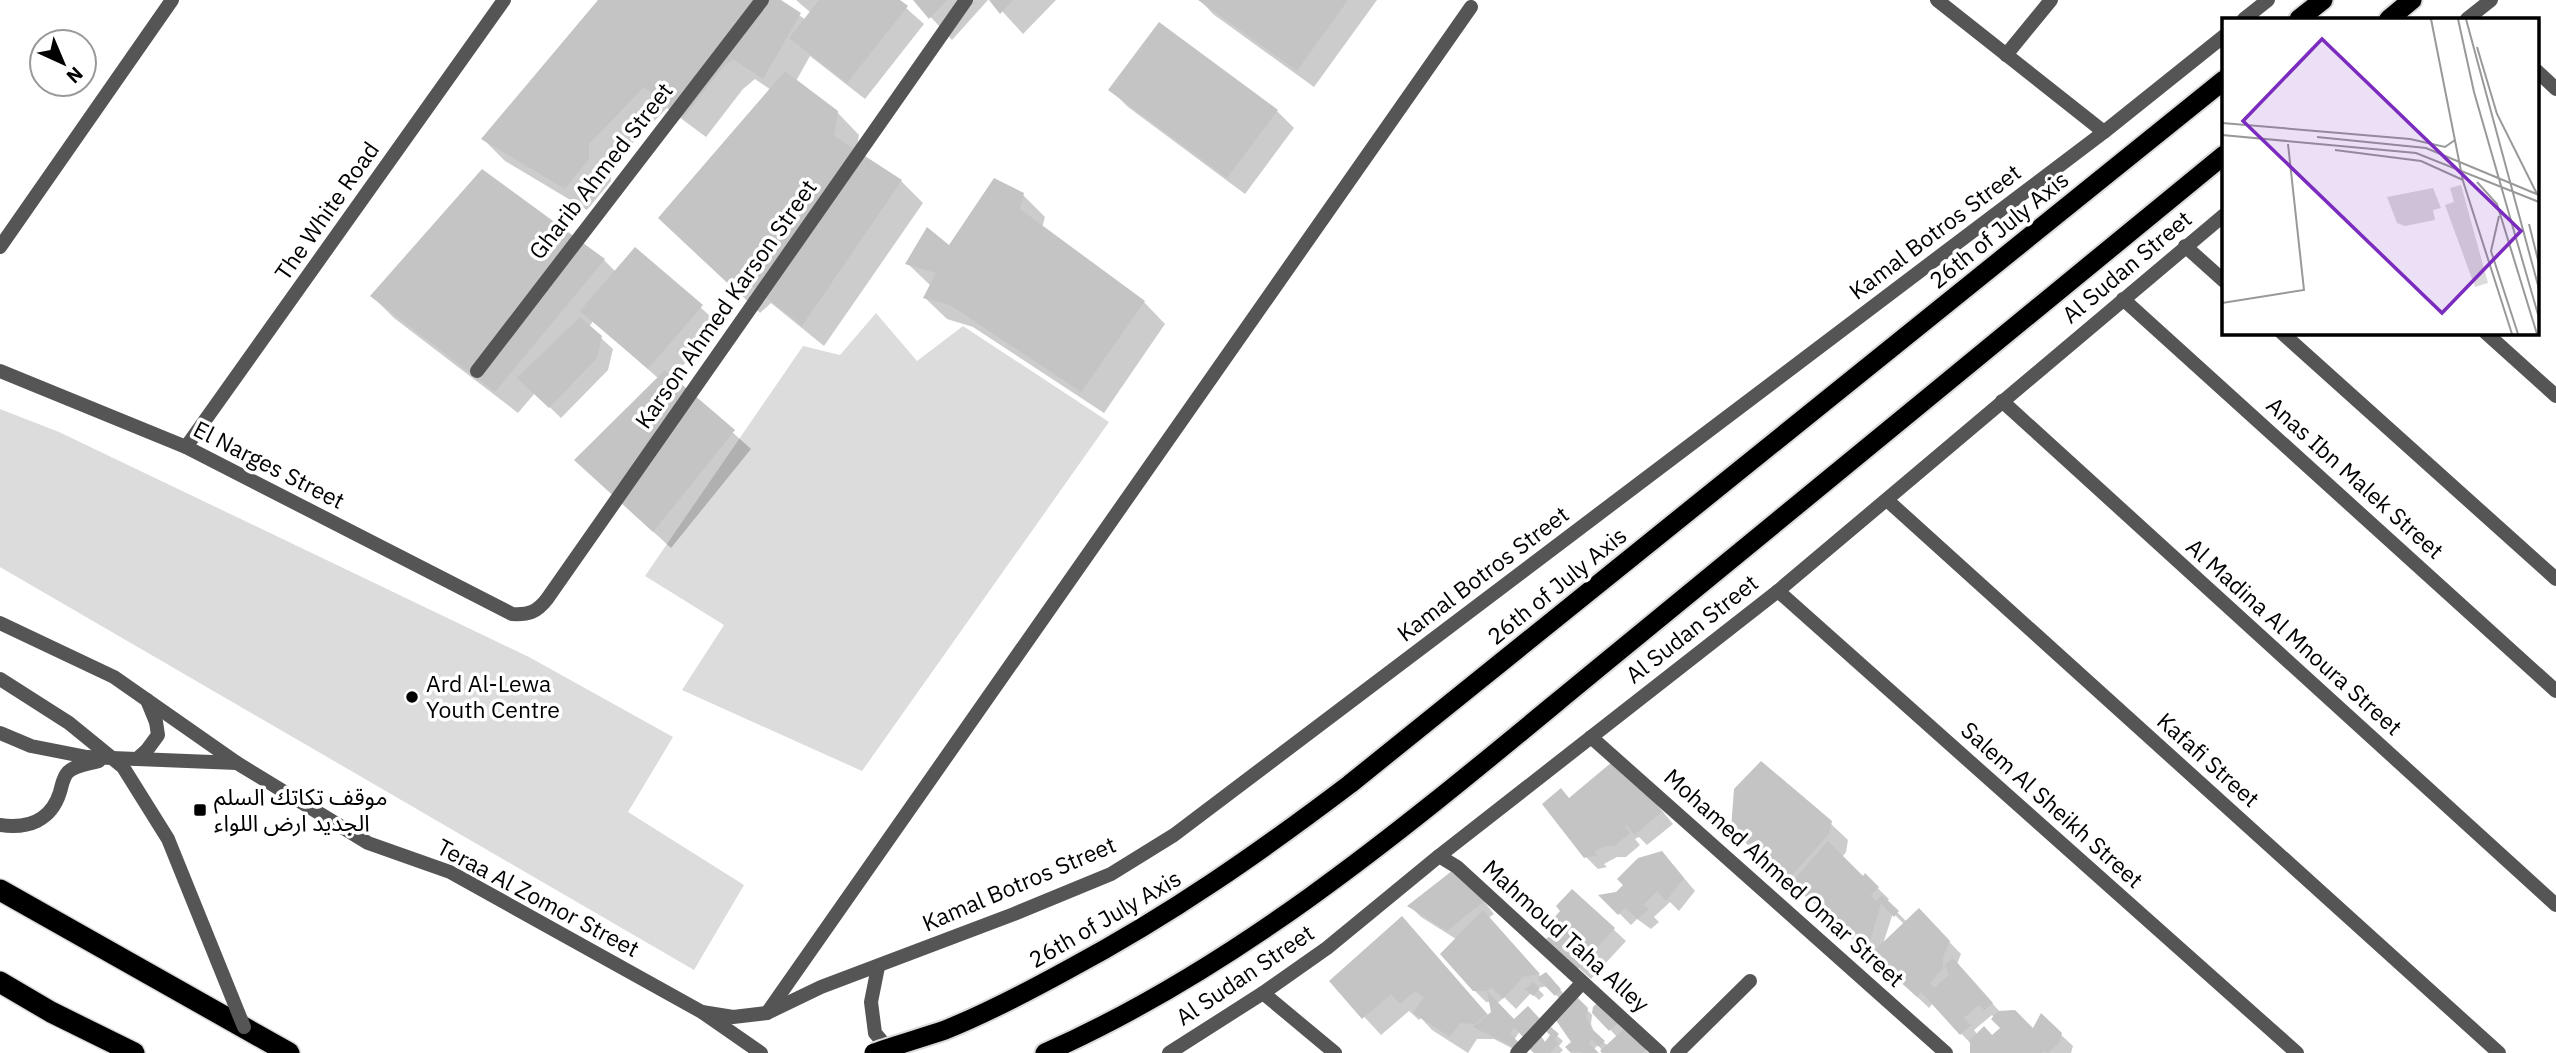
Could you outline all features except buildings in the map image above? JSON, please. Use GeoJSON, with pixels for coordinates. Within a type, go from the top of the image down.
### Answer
{"type":"FeatureCollection","features":[{"type":"Feature","properties":{"kind":"highway"},"geometry":{"type":"LineString","coordinates":[[2300,18],[2323,0]]}},
{"type":"Feature","properties":{"kind":"highway"},"geometry":{"type":"LineString","coordinates":[[2390,18],[2412,0]]}},
{"type":"Feature","properties":{"kind":"highway","name":"26th of July Axis"},"geometry":{"type":"LineString","coordinates":[[873,1053],[946,1029],[1032,989],[1115,944],[1196,895],[1274,842],[1350,784],[2222,82]]}},
{"type":"Feature","properties":{"kind":"highway"},"geometry":{"type":"LineString","coordinates":[[1045,1053],[1157,995],[1244,942],[1409,824],[2222,157]]}},
{"type":"Feature","properties":{"kind":"highway"},"geometry":{"type":"LineString","coordinates":[[0,890],[289,1053]]}},
{"type":"Feature","properties":{"kind":"highway"},"geometry":{"type":"LineString","coordinates":[[0,982],[51,1012],[134,1053]]}},
{"type":"Feature","properties":{"kind":"street"},"geometry":{"type":"LineString","coordinates":[[0,247],[172,0]]}},
{"type":"Feature","properties":{"kind":"street","name":"The White Road"},"geometry":{"type":"LineString","coordinates":[[187,447],[504,0]]}},
{"type":"Feature","properties":{"kind":"street","name":"Gharib Ahmed Street"},"geometry":{"type":"LineString","coordinates":[[477,371],[762,0]]}},
{"type":"Feature","properties":{"kind":"street","name":"Karson Ahmed Karson Street"},"geometry":{"type":"LineString","coordinates":[[512,614],[525,615],[538,610],[547,599],[966,0]]}},
{"type":"Feature","properties":{"kind":"street"},"geometry":{"type":"LineString","coordinates":[[2006,55],[2051,0]]}},
{"type":"Feature","properties":{"kind":"street"},"geometry":{"type":"LineString","coordinates":[[2245,18],[2268,0]]}},
{"type":"Feature","properties":{"kind":"street"},"geometry":{"type":"LineString","coordinates":[[2474,17],[2491,0]]}},
{"type":"Feature","properties":{"kind":"street"},"geometry":{"type":"LineString","coordinates":[[1945,2],[2006,55],[2104,132]]}},
{"type":"Feature","properties":{"kind":"street"},"geometry":{"type":"LineString","coordinates":[[767,1013],[1472,7]]}},
{"type":"Feature","properties":{"kind":"street","name":"Kamal Botros Street"},"geometry":{"type":"LineString","coordinates":[[702,1012],[733,1017],[767,1013],[821,987],[1111,874],[1174,835],[2104,132],[2222,38]]}},
{"type":"Feature","properties":{"kind":"street"},"geometry":{"type":"LineString","coordinates":[[2538,72],[2556,89]]}},
{"type":"Feature","properties":{"kind":"street","name":"Al Sudan Street"},"geometry":{"type":"LineString","coordinates":[[1168,1053],[1263,993],[1327,948],[1439,856],[1778,591],[2222,217]]}},
{"type":"Feature","properties":{"kind":"street"},"geometry":{"type":"LineString","coordinates":[[2185,246],[2222,279]]}},
{"type":"Feature","properties":{"kind":"street","name":"Anas Ibn Malek Street"},"geometry":{"type":"LineString","coordinates":[[2123,299],[2556,691]]}},
{"type":"Feature","properties":{"kind":"street"},"geometry":{"type":"LineString","coordinates":[[2283,334],[2556,579]]}},
{"type":"Feature","properties":{"kind":"street"},"geometry":{"type":"LineString","coordinates":[[2487,334],[2556,396]]}},
{"type":"Feature","properties":{"kind":"street","name":"El Narges Street"},"geometry":{"type":"LineString","coordinates":[[0,371],[187,447],[512,614]]}},
{"type":"Feature","properties":{"kind":"street","name":"Al Madina Al Mnoura Street"},"geometry":{"type":"LineString","coordinates":[[2002,401],[2556,905]]}},
{"type":"Feature","properties":{"kind":"street","name":"Kafafi Street"},"geometry":{"type":"LineString","coordinates":[[1887,500],[2499,1053]]}},
{"type":"Feature","properties":{"kind":"street","name":"Salem Al Sheikh Street"},"geometry":{"type":"LineString","coordinates":[[1778,591],[2297,1053]]}},
{"type":"Feature","properties":{"kind":"street","name":"Teraa Al Zomor Street"},"geometry":{"type":"LineString","coordinates":[[0,623],[114,677],[237,763],[368,844],[450,872],[702,1012],[761,1053]]}},
{"type":"Feature","properties":{"kind":"street"},"geometry":{"type":"LineString","coordinates":[[0,679],[69,723],[122,767],[168,839],[244,1027]]}},
{"type":"Feature","properties":{"kind":"street"},"geometry":{"type":"LineString","coordinates":[[137,759],[158,734],[147,700]]}},
{"type":"Feature","properties":{"kind":"street"},"geometry":{"type":"LineString","coordinates":[[0,733],[22,744],[87,757],[237,763]]}},
{"type":"Feature","properties":{"kind":"street","name":"Mohamed Ahmed Omar Street"},"geometry":{"type":"LineString","coordinates":[[1591,737],[1946,1053]]}},
{"type":"Feature","properties":{"kind":"street"},"geometry":{"type":"LineString","coordinates":[[0,825],[18,828],[36,823],[49,814],[58,800],[65,775],[71,769],[110,757]]}},
{"type":"Feature","properties":{"kind":"street","name":"Mahmoud Taha Alley"},"geometry":{"type":"LineString","coordinates":[[1439,856],[1457,867],[1660,1053]]}},
{"type":"Feature","properties":{"kind":"street"},"geometry":{"type":"LineString","coordinates":[[878,967],[871,1002],[875,1033],[892,1053]]}},
{"type":"Feature","properties":{"kind":"street"},"geometry":{"type":"LineString","coordinates":[[1677,1053],[1750,981]]}},
{"type":"Feature","properties":{"kind":"street"},"geometry":{"type":"LineString","coordinates":[[1517,1053],[1583,984]]}},
{"type":"Feature","properties":{"kind":"street"},"geometry":{"type":"LineString","coordinates":[[1263,993],[1335,1053]]}},
{"type":"Feature","properties":{"kind":"shaded area"},"geometry":{"type":"Polygon","coordinates":[[[876,313],[917,361],[963,326],[1109,422],[862,771],[682,690],[724,625],[645,576],[803,346],[840,355],[876,313]]]}},
{"type":"Feature","properties":{"kind":"shaded area","name":"Ard Al-Lewa Youth Centre"},"geometry":{"type":"Polygon","coordinates":[[[0,409],[59,432],[529,657],[673,737],[628,812],[744,885],[694,970],[0,567],[0,409]]]}},
{"type":"Feature","properties":{"kind":"place","name":"Ard Al-Lewa Youth Centre"},"geometry":{"type":"Point","coordinates":[412,697]}},
{"type":"Feature","properties":{"kind":"place","name":"موقف تكاتك السلم الجديد ارض اللواء"},"geometry":{"type":"Point","coordinates":[200,810]}}]}
